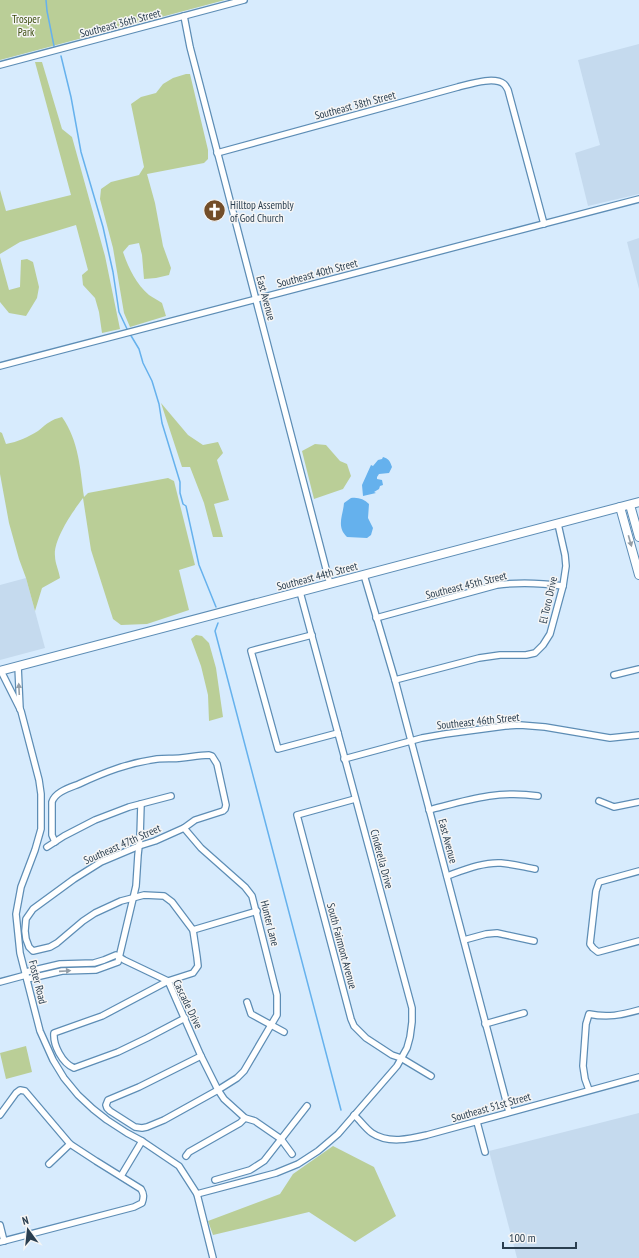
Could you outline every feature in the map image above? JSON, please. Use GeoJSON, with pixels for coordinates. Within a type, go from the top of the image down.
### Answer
{"type":"FeatureCollection","features":[{"type":"Feature","properties":{"kind":"main road","name":"Southeast 44th Street"},"geometry":{"type":"LineString","coordinates":[[0,671],[639,502]]}},
{"type":"Feature","properties":{"kind":"main road"},"geometry":{"type":"LineString","coordinates":[[630,505],[639,537]]}},
{"type":"Feature","properties":{"kind":"main road"},"geometry":{"type":"LineString","coordinates":[[620,508],[639,575]]}},
{"type":"Feature","properties":{"kind":"street","name":"Southeast 36th Street"},"geometry":{"type":"LineString","coordinates":[[0,65],[244,0]]}},
{"type":"Feature","properties":{"kind":"street","name":"East Avenue"},"geometry":{"type":"LineString","coordinates":[[184,16],[190,47],[217,153],[330,584]]}},
{"type":"Feature","properties":{"kind":"street","name":"Southeast 38th Street"},"geometry":{"type":"LineString","coordinates":[[217,153],[458,87],[488,80],[498,82],[504,84],[512,101],[544,224]]}},
{"type":"Feature","properties":{"kind":"street","name":"Southeast 40th Street"},"geometry":{"type":"LineString","coordinates":[[0,366],[639,199]]}},
{"type":"Feature","properties":{"kind":"street","name":"El Toro Drive"},"geometry":{"type":"LineString","coordinates":[[395,680],[479,658],[535,653],[543,645],[550,634],[563,586],[566,566],[558,524]]}},
{"type":"Feature","properties":{"kind":"street","name":"East Avenue"},"geometry":{"type":"LineString","coordinates":[[364,575],[395,680],[509,1112]]}},
{"type":"Feature","properties":{"kind":"street","name":"Southeast 45th Street"},"geometry":{"type":"LineString","coordinates":[[376,618],[503,584],[536,583],[563,586]]}},
{"type":"Feature","properties":{"kind":"street","name":"Cinderella Drive"},"geometry":{"type":"LineString","coordinates":[[197,1194],[276,1173],[298,1164],[318,1151],[338,1134],[397,1066],[408,1048],[410,1038],[412,1008],[300,592]]}},
{"type":"Feature","properties":{"kind":"street"},"geometry":{"type":"LineString","coordinates":[[312,635],[251,651],[278,749],[338,733]]}},
{"type":"Feature","properties":{"kind":"street","name":"Foster Road"},"geometry":{"type":"LineString","coordinates":[[18,666],[21,711],[39,780],[41,794],[41,829],[21,887],[16,914],[20,953],[40,1031],[53,1060],[64,1078],[78,1095],[93,1109],[127,1133],[142,1141],[179,1166],[197,1194],[213,1258]]}},
{"type":"Feature","properties":{"kind":"street"},"geometry":{"type":"LineString","coordinates":[[614,675],[639,669]]}},
{"type":"Feature","properties":{"kind":"street","name":"Foster Road"},"geometry":{"type":"LineString","coordinates":[[0,671],[21,711]]}},
{"type":"Feature","properties":{"kind":"street","name":"Southeast 46th Street"},"geometry":{"type":"LineString","coordinates":[[344,759],[410,741],[445,734],[505,726],[520,725],[545,727],[610,738],[639,735]]}},
{"type":"Feature","properties":{"kind":"street","name":"Southeast 47th Street"},"geometry":{"type":"LineString","coordinates":[[55,842],[52,835],[52,802],[53,798],[59,793],[108,771],[135,763],[159,759],[204,755],[212,756],[217,764],[226,805],[225,809],[219,813],[196,820],[184,828],[155,841],[139,846],[87,870],[74,878],[32,910],[26,919],[25,931],[27,943],[33,951],[50,947],[95,913],[108,906],[133,897]]}},
{"type":"Feature","properties":{"kind":"street"},"geometry":{"type":"LineString","coordinates":[[429,810],[499,794],[521,793],[538,796]]}},
{"type":"Feature","properties":{"kind":"street"},"geometry":{"type":"LineString","coordinates":[[47,847],[95,820],[129,807],[171,796]]}},
{"type":"Feature","properties":{"kind":"street","name":"South Fairmont Avenue"},"geometry":{"type":"LineString","coordinates":[[355,799],[297,815],[351,1019],[356,1029],[366,1038],[392,1055],[401,1058],[431,1076]]}},
{"type":"Feature","properties":{"kind":"street"},"geometry":{"type":"LineString","coordinates":[[599,801],[614,807],[639,802]]}},
{"type":"Feature","properties":{"kind":"street"},"geometry":{"type":"LineString","coordinates":[[0,982],[60,964],[94,963],[116,955],[120,957],[136,886],[141,804]]}},
{"type":"Feature","properties":{"kind":"street","name":"Hunter Lane"},"geometry":{"type":"LineString","coordinates":[[184,828],[201,848],[249,891],[254,901],[277,995],[277,1015],[240,1075],[218,1090],[164,1120],[147,1128],[135,1127],[110,1111],[106,1105],[108,1100],[139,1087],[201,1056]]}},
{"type":"Feature","properties":{"kind":"street"},"geometry":{"type":"LineString","coordinates":[[447,876],[480,865],[501,863],[535,869]]}},
{"type":"Feature","properties":{"kind":"street"},"geometry":{"type":"LineString","coordinates":[[639,872],[599,882],[596,891],[590,944],[598,952],[639,941]]}},
{"type":"Feature","properties":{"kind":"street"},"geometry":{"type":"LineString","coordinates":[[133,897],[144,895],[164,896],[172,902],[193,930],[198,966],[194,973],[168,981],[102,1016],[54,1033],[54,1038],[64,1061],[69,1066],[74,1068],[118,1052],[185,1018]]}},
{"type":"Feature","properties":{"kind":"street"},"geometry":{"type":"LineString","coordinates":[[193,930],[257,911]]}},
{"type":"Feature","properties":{"kind":"street"},"geometry":{"type":"LineString","coordinates":[[464,940],[486,934],[497,933],[534,941]]}},
{"type":"Feature","properties":{"kind":"street","name":"Cascade Drive"},"geometry":{"type":"LineString","coordinates":[[120,957],[168,981],[201,1056],[218,1090],[224,1098],[245,1118],[256,1121],[281,1139],[292,1154]]}},
{"type":"Feature","properties":{"kind":"street"},"geometry":{"type":"LineString","coordinates":[[247,1002],[251,1014],[284,1032]]}},
{"type":"Feature","properties":{"kind":"street"},"geometry":{"type":"LineString","coordinates":[[589,1090],[585,1080],[583,1066],[586,1024],[590,1014],[614,1016],[639,1010]]}},
{"type":"Feature","properties":{"kind":"street"},"geometry":{"type":"LineString","coordinates":[[485,1024],[524,1013]]}},
{"type":"Feature","properties":{"kind":"street","name":"Southeast 51st Street"},"geometry":{"type":"LineString","coordinates":[[354,1115],[372,1133],[393,1140],[406,1139],[476,1122],[639,1077]]}},
{"type":"Feature","properties":{"kind":"street"},"geometry":{"type":"LineString","coordinates":[[0,1115],[16,1093],[20,1090],[25,1092],[70,1144],[141,1189],[144,1198],[142,1203],[134,1207],[2,1242],[0,1225]]}},
{"type":"Feature","properties":{"kind":"street"},"geometry":{"type":"LineString","coordinates":[[215,1180],[250,1170],[264,1161],[307,1106]]}},
{"type":"Feature","properties":{"kind":"street"},"geometry":{"type":"LineString","coordinates":[[186,1156],[189,1152],[240,1123],[245,1118]]}},
{"type":"Feature","properties":{"kind":"street"},"geometry":{"type":"LineString","coordinates":[[476,1122],[485,1152]]}},
{"type":"Feature","properties":{"kind":"street"},"geometry":{"type":"LineString","coordinates":[[121,1176],[142,1141]]}},
{"type":"Feature","properties":{"kind":"street"},"geometry":{"type":"LineString","coordinates":[[49,1164],[70,1144]]}},
{"type":"Feature","properties":{"kind":"shaded area"},"geometry":{"type":"Polygon","coordinates":[[[639,44],[639,194],[588,206],[575,153],[600,145],[578,60],[639,44]]]}},
{"type":"Feature","properties":{"kind":"shaded area"},"geometry":{"type":"Polygon","coordinates":[[[639,238],[639,289],[627,242],[639,238]]]}},
{"type":"Feature","properties":{"kind":"shaded area"},"geometry":{"type":"Polygon","coordinates":[[[26,578],[45,648],[0,660],[0,585],[26,578]]]}},
{"type":"Feature","properties":{"kind":"shaded area"},"geometry":{"type":"Polygon","coordinates":[[[639,1113],[639,1258],[517,1258],[489,1151],[639,1113]]]}},
{"type":"Feature","properties":{"kind":"green space","name":"Trosper Park"},"geometry":{"type":"Polygon","coordinates":[[[0,0],[225,0],[0,60],[0,0]]]}},
{"type":"Feature","properties":{"kind":"green space"},"geometry":{"type":"Polygon","coordinates":[[[35,62],[42,62],[62,129],[72,137],[105,256],[120,329],[102,333],[95,298],[83,285],[82,275],[88,270],[76,225],[20,242],[0,254],[0,190],[6,211],[71,195],[35,62]]]}},
{"type":"Feature","properties":{"kind":"green space"},"geometry":{"type":"Polygon","coordinates":[[[190,74],[208,150],[208,159],[204,163],[147,174],[155,203],[163,246],[171,268],[169,275],[144,279],[142,255],[139,243],[129,245],[123,252],[136,281],[144,291],[162,303],[166,316],[130,327],[124,313],[113,248],[100,199],[101,189],[111,182],[139,175],[144,167],[131,104],[141,97],[156,93],[163,84],[173,78],[190,74]]]}},
{"type":"Feature","properties":{"kind":"green space"},"geometry":{"type":"Polygon","coordinates":[[[0,257],[9,290],[20,287],[21,260],[27,259],[33,262],[39,287],[37,298],[26,316],[9,313],[0,302],[0,257]]]}},
{"type":"Feature","properties":{"kind":"green space"},"geometry":{"type":"Polygon","coordinates":[[[161,403],[188,435],[203,445],[218,442],[223,453],[217,460],[229,500],[214,504],[223,537],[213,537],[204,503],[190,467],[182,467],[161,403]]]}},
{"type":"Feature","properties":{"kind":"green space"},"geometry":{"type":"Polygon","coordinates":[[[62,417],[68,426],[75,445],[80,466],[84,497],[88,493],[168,478],[174,481],[195,565],[179,570],[189,610],[147,624],[121,625],[113,619],[91,550],[83,498],[69,518],[57,542],[55,559],[60,578],[42,588],[35,611],[9,523],[0,474],[0,432],[2,433],[6,444],[19,441],[38,431],[52,421],[62,417]]]}},
{"type":"Feature","properties":{"kind":"green space"},"geometry":{"type":"Polygon","coordinates":[[[315,444],[326,445],[340,461],[347,464],[351,476],[343,489],[314,499],[302,451],[315,444]]]}},
{"type":"Feature","properties":{"kind":"green space"},"geometry":{"type":"Polygon","coordinates":[[[196,635],[202,636],[209,643],[216,668],[223,717],[209,721],[208,695],[201,666],[191,639],[196,635]]]}},
{"type":"Feature","properties":{"kind":"green space"},"geometry":{"type":"Polygon","coordinates":[[[26,1046],[32,1072],[6,1079],[0,1053],[26,1046]]]}},
{"type":"Feature","properties":{"kind":"green space"},"geometry":{"type":"Polygon","coordinates":[[[333,1146],[374,1167],[396,1216],[355,1242],[309,1212],[213,1235],[208,1221],[280,1194],[293,1174],[333,1146]]]}},
{"type":"Feature","properties":{"kind":"water"},"geometry":{"type":"Polygon","coordinates":[[[383,457],[389,460],[392,467],[389,473],[379,474],[377,477],[377,479],[382,480],[383,485],[374,492],[376,493],[363,496],[362,485],[371,465],[373,466],[383,457]]]}},
{"type":"Feature","properties":{"kind":"water"},"geometry":{"type":"Polygon","coordinates":[[[351,498],[361,499],[369,504],[368,518],[373,528],[371,535],[367,538],[347,537],[342,529],[341,521],[344,503],[351,498]]]}},
{"type":"Feature","properties":{"kind":"waterway"},"geometry":{"type":"LineString","coordinates":[[46,0],[54,46]]}},
{"type":"Feature","properties":{"kind":"waterway"},"geometry":{"type":"LineString","coordinates":[[61,56],[71,97],[81,152],[103,227],[113,272],[119,312],[128,331]]}},
{"type":"Feature","properties":{"kind":"waterway"},"geometry":{"type":"LineString","coordinates":[[130,334],[139,349],[143,363],[152,381],[159,404],[162,423],[180,482],[180,493],[183,504],[186,506],[199,565],[216,607]]}},
{"type":"Feature","properties":{"kind":"waterway"},"geometry":{"type":"LineString","coordinates":[[218,623],[215,631],[341,1110]]}},
{"type":"Feature","properties":{"kind":"place","name":"Hilltop Assembly of God Church"},"geometry":{"type":"Point","coordinates":[214,211]}}]}
